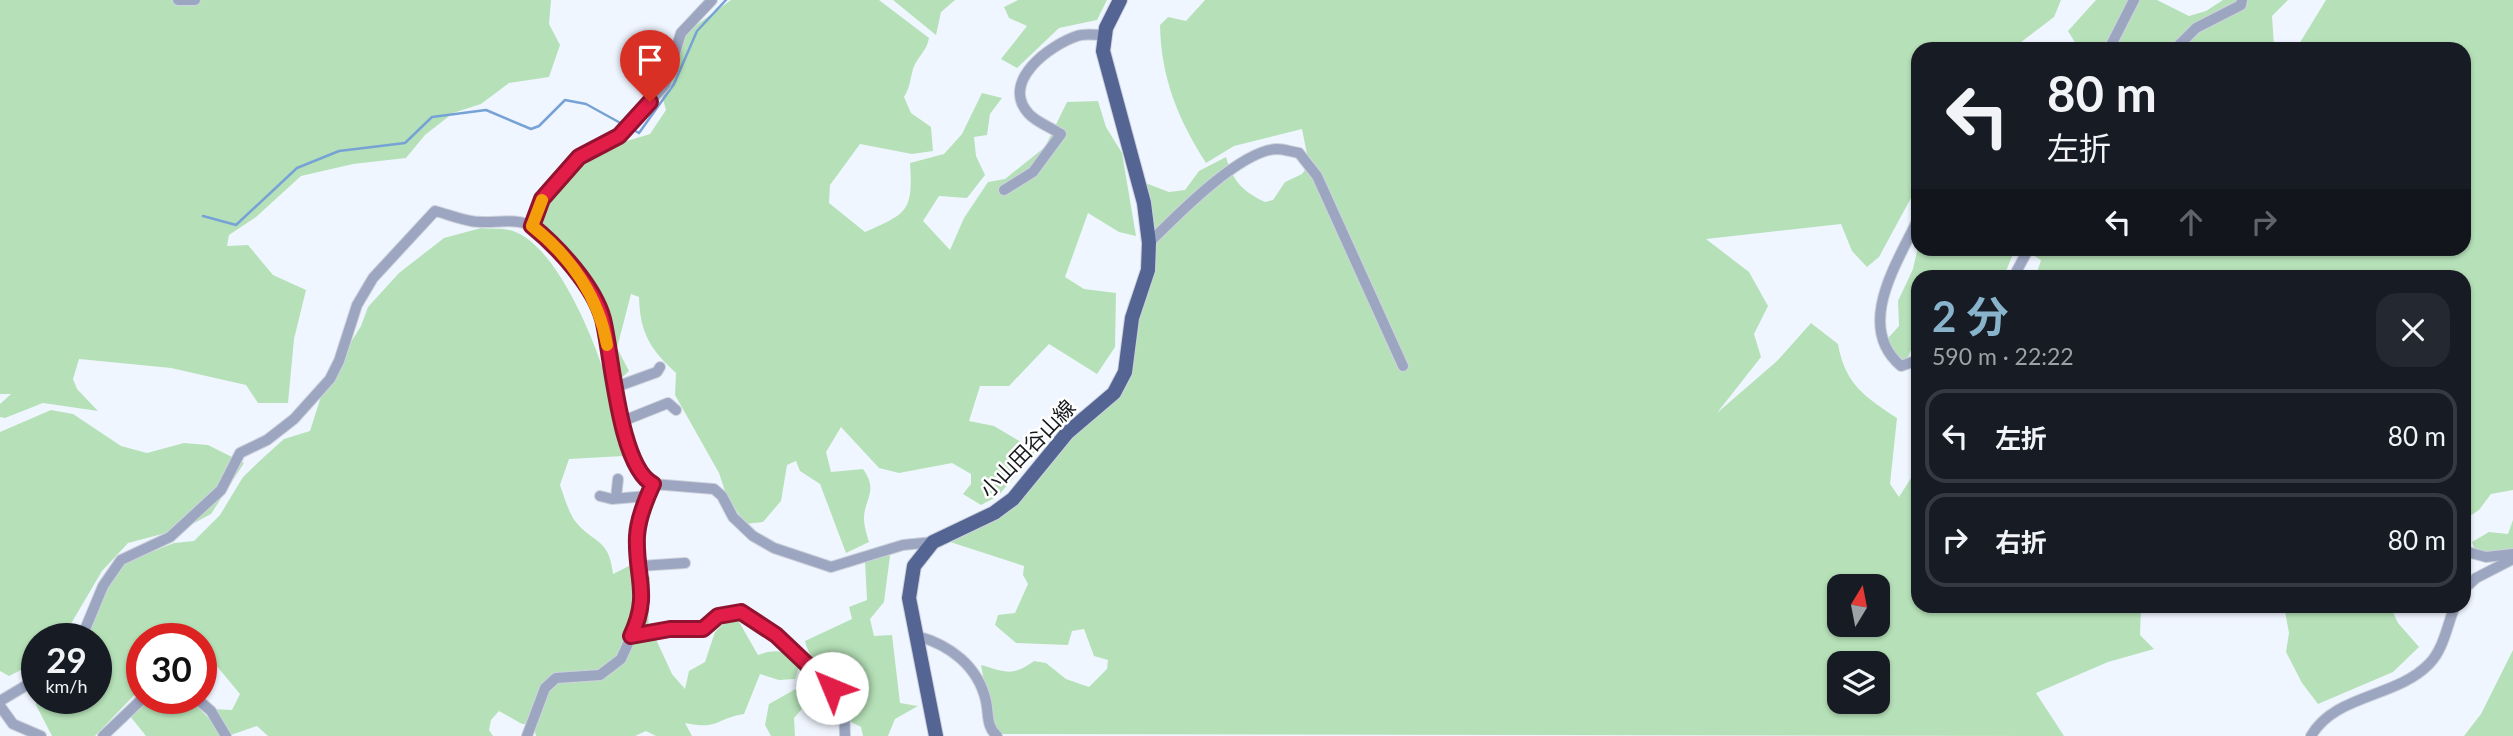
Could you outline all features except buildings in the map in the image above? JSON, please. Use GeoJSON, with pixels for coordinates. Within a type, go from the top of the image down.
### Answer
{"type":"FeatureCollection","features":[{"type":"Feature","properties":{"kind":"main road","name":"小山田谷山線"},"geometry":{"type":"LineString","coordinates":[[933,542],[994,513],[1013,499],[1067,433],[1119,387],[1129,354],[1132,318],[1148,270],[1149,243],[1139,183],[1105,62],[1104,36],[1120,0]]}},
{"type":"Feature","properties":{"kind":"main road"},"geometry":{"type":"LineString","coordinates":[[933,542],[920,556],[910,578],[909,598],[936,736]]}},
{"type":"Feature","properties":{"kind":"street"},"geometry":{"type":"LineString","coordinates":[[177,0],[195,0]]}},
{"type":"Feature","properties":{"kind":"street"},"geometry":{"type":"LineString","coordinates":[[532,226],[542,199],[579,157],[619,136],[665,85],[681,33],[712,0]]}},
{"type":"Feature","properties":{"kind":"street"},"geometry":{"type":"LineString","coordinates":[[2113,42],[2134,0]]}},
{"type":"Feature","properties":{"kind":"street"},"geometry":{"type":"LineString","coordinates":[[2182,42],[2196,28],[2241,5],[2242,0]]}},
{"type":"Feature","properties":{"kind":"street"},"geometry":{"type":"LineString","coordinates":[[1004,190],[1033,172],[1061,134],[1029,115],[1021,99],[1021,86],[1031,65],[1070,39],[1081,35],[1104,36]]}},
{"type":"Feature","properties":{"kind":"street"},"geometry":{"type":"LineString","coordinates":[[1149,243],[1201,191],[1241,164],[1276,149],[1299,153],[1317,176],[1403,366]]}},
{"type":"Feature","properties":{"kind":"street"},"geometry":{"type":"LineString","coordinates":[[88,623],[103,586],[121,560],[170,537],[221,490],[240,453],[267,440],[294,419],[330,379],[339,361],[357,305],[373,278],[435,211],[473,222],[503,220],[532,226],[567,259],[603,318],[613,388],[635,467],[645,480],[653,484],[714,489],[722,496],[733,517],[753,536],[774,548],[831,567],[903,545],[933,542]]}},
{"type":"Feature","properties":{"kind":"street"},"geometry":{"type":"LineString","coordinates":[[1911,233],[1895,264],[1878,322],[1889,356],[1901,366],[1911,362]]}},
{"type":"Feature","properties":{"kind":"street"},"geometry":{"type":"LineString","coordinates":[[613,388],[657,372],[660,367]]}},
{"type":"Feature","properties":{"kind":"street"},"geometry":{"type":"LineString","coordinates":[[623,421],[668,403],[676,410]]}},
{"type":"Feature","properties":{"kind":"street"},"geometry":{"type":"LineString","coordinates":[[616,498],[618,478]]}},
{"type":"Feature","properties":{"kind":"street"},"geometry":{"type":"LineString","coordinates":[[527,736],[545,688],[556,678],[600,675],[621,659],[641,615],[637,535],[647,496],[653,484]]}},
{"type":"Feature","properties":{"kind":"street"},"geometry":{"type":"LineString","coordinates":[[600,496],[647,496]]}},
{"type":"Feature","properties":{"kind":"street"},"geometry":{"type":"LineString","coordinates":[[2471,553],[2486,557],[2513,556]]}},
{"type":"Feature","properties":{"kind":"street"},"geometry":{"type":"LineString","coordinates":[[2471,583],[2513,556]]}},
{"type":"Feature","properties":{"kind":"street"},"geometry":{"type":"LineString","coordinates":[[640,566],[685,563]]}},
{"type":"Feature","properties":{"kind":"street"},"geometry":{"type":"LineString","coordinates":[[631,636],[670,629],[703,629],[718,616],[741,612],[760,622],[784,642],[832,688],[844,708],[845,736]]}},
{"type":"Feature","properties":{"kind":"street"},"geometry":{"type":"LineString","coordinates":[[2311,736],[2317,726],[2338,710],[2405,683],[2430,663],[2437,654],[2452,613]]}},
{"type":"Feature","properties":{"kind":"street"},"geometry":{"type":"LineString","coordinates":[[917,636],[931,640],[960,656],[979,680],[990,729],[998,736]]}},
{"type":"Feature","properties":{"kind":"street"},"geometry":{"type":"LineString","coordinates":[[0,701],[21,689]]}},
{"type":"Feature","properties":{"kind":"street"},"geometry":{"type":"LineString","coordinates":[[0,706],[13,724],[41,736]]}},
{"type":"Feature","properties":{"kind":"street"},"geometry":{"type":"LineString","coordinates":[[103,736],[126,714]]}},
{"type":"Feature","properties":{"kind":"street"},"geometry":{"type":"LineString","coordinates":[[213,714],[226,736]]}},
{"type":"Feature","properties":{"kind":"green space"},"geometry":{"type":"Polygon","coordinates":[[[0,0],[551,0],[549,24],[560,45],[549,77],[509,83],[481,104],[453,113],[425,135],[406,158],[353,164],[301,176],[256,217],[229,235],[227,246],[248,245],[273,275],[306,290],[294,339],[288,403],[258,403],[246,385],[171,368],[79,359],[73,379],[77,389],[98,411],[43,403],[5,418],[0,417],[0,404],[11,394],[0,394],[0,0]]]}},
{"type":"Feature","properties":{"kind":"green space"},"geometry":{"type":"Polygon","coordinates":[[[731,0],[879,0],[929,38],[913,69],[904,97],[911,113],[931,127],[933,151],[912,154],[860,144],[830,185],[829,203],[865,232],[891,220],[905,208],[910,191],[910,163],[944,154],[962,134],[982,93],[1002,98],[990,114],[987,135],[974,137],[976,156],[985,175],[967,198],[939,196],[923,221],[950,250],[964,218],[988,182],[1005,179],[1045,147],[1067,102],[1098,101],[1106,127],[1122,153],[1136,236],[1119,232],[1088,213],[1065,277],[1084,289],[1116,293],[1115,347],[1097,374],[1049,344],[1009,386],[980,386],[969,421],[994,426],[1036,451],[998,496],[981,505],[963,494],[971,484],[971,474],[952,463],[899,473],[879,468],[841,427],[826,452],[831,472],[863,469],[870,483],[864,519],[869,542],[846,553],[820,484],[800,471],[796,461],[787,465],[781,501],[763,522],[745,524],[726,494],[719,473],[675,395],[676,373],[648,340],[639,297],[631,294],[617,348],[629,371],[615,384],[590,306],[576,282],[526,216],[548,190],[597,150],[650,134],[666,110],[656,74],[680,37],[731,0]]]}},
{"type":"Feature","properties":{"kind":"green space"},"geometry":{"type":"Polygon","coordinates":[[[893,0],[955,0],[941,12],[936,35],[893,0]]]}},
{"type":"Feature","properties":{"kind":"green space"},"geometry":{"type":"Polygon","coordinates":[[[1018,0],[1107,0],[1097,20],[1059,28],[1017,68],[1001,59],[1027,26],[1009,18],[1004,7],[1018,0]]]}},
{"type":"Feature","properties":{"kind":"green space"},"geometry":{"type":"Polygon","coordinates":[[[1205,0],[2061,0],[2054,17],[2021,42],[1911,42],[1911,198],[1879,257],[1867,267],[1852,251],[1841,224],[1706,239],[1749,272],[1768,306],[1754,334],[1761,357],[1717,413],[1777,361],[1811,323],[1838,344],[1846,369],[1858,388],[1897,418],[1890,484],[1899,497],[1911,478],[1911,613],[2141,613],[2140,635],[2154,649],[2108,662],[2036,693],[2064,736],[1002,734],[992,725],[981,665],[1009,672],[1034,661],[1046,663],[1066,679],[1089,687],[1107,669],[1108,660],[1094,656],[1084,629],[1072,631],[1068,645],[1016,643],[995,625],[998,615],[1015,613],[1028,584],[1023,575],[1024,566],[944,540],[1007,500],[1118,394],[1128,304],[1145,259],[1143,182],[1169,192],[1185,190],[1199,171],[1226,157],[1240,184],[1250,194],[1265,202],[1273,200],[1285,182],[1302,174],[1309,164],[1302,129],[1234,146],[1206,163],[1179,114],[1173,97],[1164,63],[1160,25],[1168,17],[1186,21],[1205,0]]]}},
{"type":"Feature","properties":{"kind":"green space"},"geometry":{"type":"Polygon","coordinates":[[[2096,0],[2157,0],[2189,16],[2206,11],[2223,0],[2288,0],[2272,16],[2274,42],[2075,42],[2068,31],[2096,0]]]}},
{"type":"Feature","properties":{"kind":"green space"},"geometry":{"type":"Polygon","coordinates":[[[2326,0],[2513,0],[2513,490],[2491,494],[2479,510],[2471,515],[2471,270],[2038,270],[2041,260],[2034,256],[2471,256],[2471,42],[2300,42],[2326,0]]]}},
{"type":"Feature","properties":{"kind":"green space"},"geometry":{"type":"Polygon","coordinates":[[[481,228],[513,231],[534,244],[553,266],[572,296],[602,366],[613,400],[624,456],[569,459],[560,485],[575,521],[608,553],[613,574],[629,566],[650,577],[648,632],[654,635],[672,674],[685,689],[689,671],[705,662],[715,632],[734,613],[758,655],[780,652],[801,661],[795,679],[779,680],[760,674],[744,714],[711,725],[685,723],[692,736],[656,736],[646,731],[635,736],[536,736],[533,724],[522,724],[499,711],[491,720],[489,730],[493,736],[268,736],[257,726],[231,735],[216,714],[217,709],[232,710],[240,694],[217,666],[217,623],[126,623],[126,704],[95,736],[52,736],[41,714],[112,714],[112,623],[84,623],[121,564],[174,543],[194,541],[220,515],[243,477],[265,456],[284,439],[310,431],[325,384],[361,326],[368,307],[399,273],[444,238],[481,228]]]}},
{"type":"Feature","properties":{"kind":"green space"},"geometry":{"type":"Polygon","coordinates":[[[1916,256],[2012,256],[2006,270],[1913,269],[1916,256]]]}},
{"type":"Feature","properties":{"kind":"green space"},"geometry":{"type":"Polygon","coordinates":[[[1911,273],[1911,350],[1906,361],[1881,346],[1899,326],[1898,301],[1911,273]]]}},
{"type":"Feature","properties":{"kind":"green space"},"geometry":{"type":"Polygon","coordinates":[[[51,410],[73,414],[121,446],[147,453],[184,443],[208,445],[244,463],[211,514],[185,528],[128,543],[102,571],[71,623],[21,623],[21,670],[9,676],[0,671],[0,432],[51,410]]]}},
{"type":"Feature","properties":{"kind":"green space"},"geometry":{"type":"Polygon","coordinates":[[[2513,520],[2513,552],[2478,557],[2472,542],[2489,532],[2508,534],[2513,520]]]}},
{"type":"Feature","properties":{"kind":"green space"},"geometry":{"type":"Polygon","coordinates":[[[891,548],[884,602],[870,619],[874,636],[892,635],[900,703],[918,706],[895,719],[888,736],[863,736],[861,727],[847,720],[841,695],[809,652],[805,641],[852,619],[849,607],[867,600],[865,561],[891,548]]]}},
{"type":"Feature","properties":{"kind":"green space"},"geometry":{"type":"Polygon","coordinates":[[[2285,613],[2393,613],[2398,623],[2419,647],[2393,672],[2318,704],[2302,683],[2286,652],[2289,633],[2285,613]]]}},
{"type":"Feature","properties":{"kind":"green space"},"geometry":{"type":"Polygon","coordinates":[[[2513,650],[2513,736],[2464,736],[2481,714],[2513,650]]]}},
{"type":"Feature","properties":{"kind":"green space"},"geometry":{"type":"Polygon","coordinates":[[[808,682],[825,684],[829,697],[802,709],[794,718],[795,736],[771,736],[765,725],[769,704],[808,682]]]}},
{"type":"Feature","properties":{"kind":"green space"},"geometry":{"type":"Polygon","coordinates":[[[128,714],[205,714],[226,736],[146,736],[128,714]]]}},
{"type":"Feature","properties":{"kind":"waterway"},"geometry":{"type":"LineString","coordinates":[[630,128],[639,133],[674,84],[697,31],[726,0]]}},
{"type":"Feature","properties":{"kind":"waterway"},"geometry":{"type":"LineString","coordinates":[[203,216],[236,225],[297,168],[339,151],[405,143],[432,117],[486,110],[531,129],[539,126],[565,100],[586,104],[624,125]]}},
{"type":"Feature","properties":{"kind":"slow traffic"},"geometry":{"type":"LineString","coordinates":[[542,200],[532,226],[567,259],[595,302],[603,318],[607,345]]}},
{"type":"Feature","properties":{"kind":"route"},"geometry":{"type":"LineString","coordinates":[[650,102],[619,136],[579,157],[542,199],[532,226],[567,259],[603,318],[613,388],[635,467],[645,480],[653,484],[647,496],[637,535],[643,595],[641,615],[631,636],[670,629],[703,629],[718,616],[741,612],[776,635],[832,688]]}}]}
